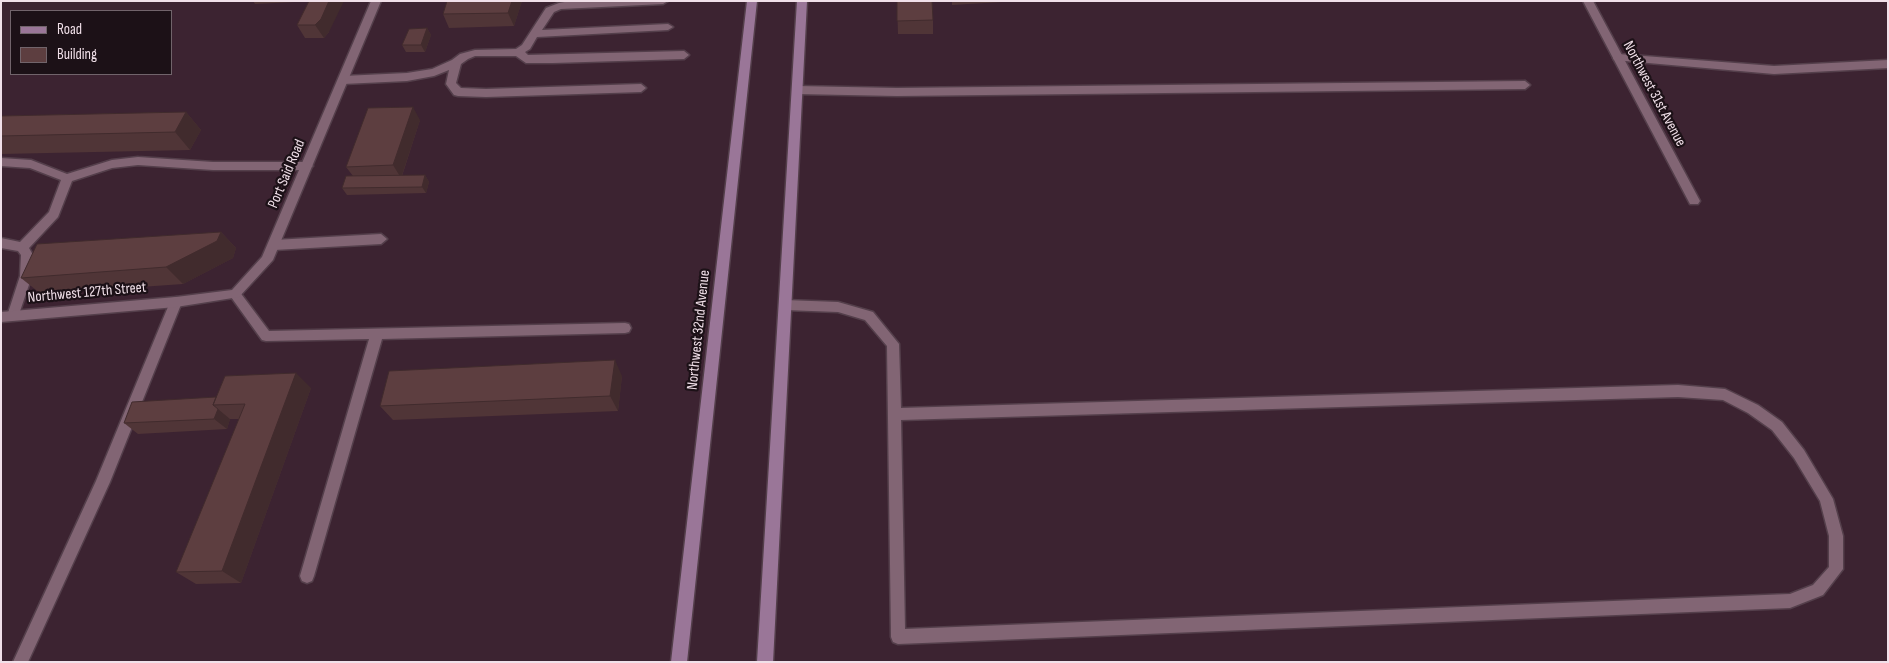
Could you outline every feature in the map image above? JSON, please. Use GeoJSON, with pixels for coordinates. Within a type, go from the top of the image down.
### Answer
{"type":"FeatureCollection","features":[{"type":"Feature","properties":{"kind":"main road","name":"Northwest 32nd Avenue"},"geometry":{"type":"LineString","coordinates":[[679,662],[752,1]]}},
{"type":"Feature","properties":{"kind":"main road"},"geometry":{"type":"LineString","coordinates":[[765,662],[802,1]]}},
{"type":"Feature","properties":{"kind":"street","name":"Port Said Road"},"geometry":{"type":"LineString","coordinates":[[235,294],[267,260],[376,1]]}},
{"type":"Feature","properties":{"kind":"street"},"geometry":{"type":"LineString","coordinates":[[343,80],[407,77],[434,72],[456,63],[464,56],[475,53],[518,52],[526,48],[550,10],[559,6],[663,1]]}},
{"type":"Feature","properties":{"kind":"street","name":"Northwest 31st Avenue"},"geometry":{"type":"LineString","coordinates":[[1588,1],[1694,201]]}},
{"type":"Feature","properties":{"kind":"street"},"geometry":{"type":"LineString","coordinates":[[535,34],[668,27]]}},
{"type":"Feature","properties":{"kind":"street"},"geometry":{"type":"LineString","coordinates":[[518,52],[526,59],[684,56]]}},
{"type":"Feature","properties":{"kind":"street"},"geometry":{"type":"LineString","coordinates":[[1618,58],[1774,70],[1888,64]]}},
{"type":"Feature","properties":{"kind":"street"},"geometry":{"type":"LineString","coordinates":[[456,63],[451,84],[458,92],[486,93],[641,88]]}},
{"type":"Feature","properties":{"kind":"street"},"geometry":{"type":"LineString","coordinates":[[797,90],[897,92],[1525,85]]}},
{"type":"Feature","properties":{"kind":"street"},"geometry":{"type":"LineString","coordinates":[[1,162],[31,164],[67,178],[112,164],[138,161],[213,166],[307,166]]}},
{"type":"Feature","properties":{"kind":"street"},"geometry":{"type":"LineString","coordinates":[[22,247],[54,214],[67,178]]}},
{"type":"Feature","properties":{"kind":"street"},"geometry":{"type":"LineString","coordinates":[[274,245],[382,239]]}},
{"type":"Feature","properties":{"kind":"street"},"geometry":{"type":"LineString","coordinates":[[1,242],[22,247],[27,255],[26,276],[7,317]]}},
{"type":"Feature","properties":{"kind":"street"},"geometry":{"type":"LineString","coordinates":[[20,662],[103,482],[176,302],[235,294],[266,336],[625,328]]}},
{"type":"Feature","properties":{"kind":"street","name":"Northwest 127th Street"},"geometry":{"type":"LineString","coordinates":[[7,317],[176,302]]}},
{"type":"Feature","properties":{"kind":"street"},"geometry":{"type":"LineString","coordinates":[[785,305],[838,307],[869,316],[893,344],[894,414],[898,636],[1790,601],[1818,590],[1836,569],[1836,536],[1826,498],[1799,454],[1777,426],[1754,409],[1725,395],[1678,391],[894,414]]}},
{"type":"Feature","properties":{"kind":"street"},"geometry":{"type":"LineString","coordinates":[[307,576],[377,333]]}},
{"type":"Feature","properties":{"kind":"building"},"geometry":{"type":"Polygon","coordinates":[[[309,1],[329,1],[321,19],[315,25],[297,25],[309,1]]]}},
{"type":"Feature","properties":{"kind":"building"},"geometry":{"type":"Polygon","coordinates":[[[447,1],[512,1],[508,13],[443,14],[447,1]]]}},
{"type":"Feature","properties":{"kind":"building"},"geometry":{"type":"Polygon","coordinates":[[[897,1],[932,1],[933,20],[897,21],[897,1]]]}},
{"type":"Feature","properties":{"kind":"building"},"geometry":{"type":"Polygon","coordinates":[[[427,28],[421,45],[402,45],[409,29],[427,28]]]}},
{"type":"Feature","properties":{"kind":"building"},"geometry":{"type":"Polygon","coordinates":[[[413,107],[393,165],[346,167],[368,108],[413,107]]]}},
{"type":"Feature","properties":{"kind":"building"},"geometry":{"type":"Polygon","coordinates":[[[186,112],[175,132],[1,136],[1,116],[186,112]]]}},
{"type":"Feature","properties":{"kind":"building"},"geometry":{"type":"Polygon","coordinates":[[[425,175],[422,187],[342,188],[346,176],[425,175]]]}},
{"type":"Feature","properties":{"kind":"building"},"geometry":{"type":"Polygon","coordinates":[[[221,232],[217,241],[166,267],[21,278],[37,244],[221,232]]]}},
{"type":"Feature","properties":{"kind":"building"},"geometry":{"type":"Polygon","coordinates":[[[615,360],[610,396],[380,406],[389,371],[615,360]]]}},
{"type":"Feature","properties":{"kind":"building"},"geometry":{"type":"Polygon","coordinates":[[[296,373],[222,571],[176,572],[245,404],[213,405],[225,376],[296,373]]]}},
{"type":"Feature","properties":{"kind":"building"},"geometry":{"type":"Polygon","coordinates":[[[216,397],[213,405],[218,409],[214,419],[124,423],[132,402],[216,397]]]}}]}
